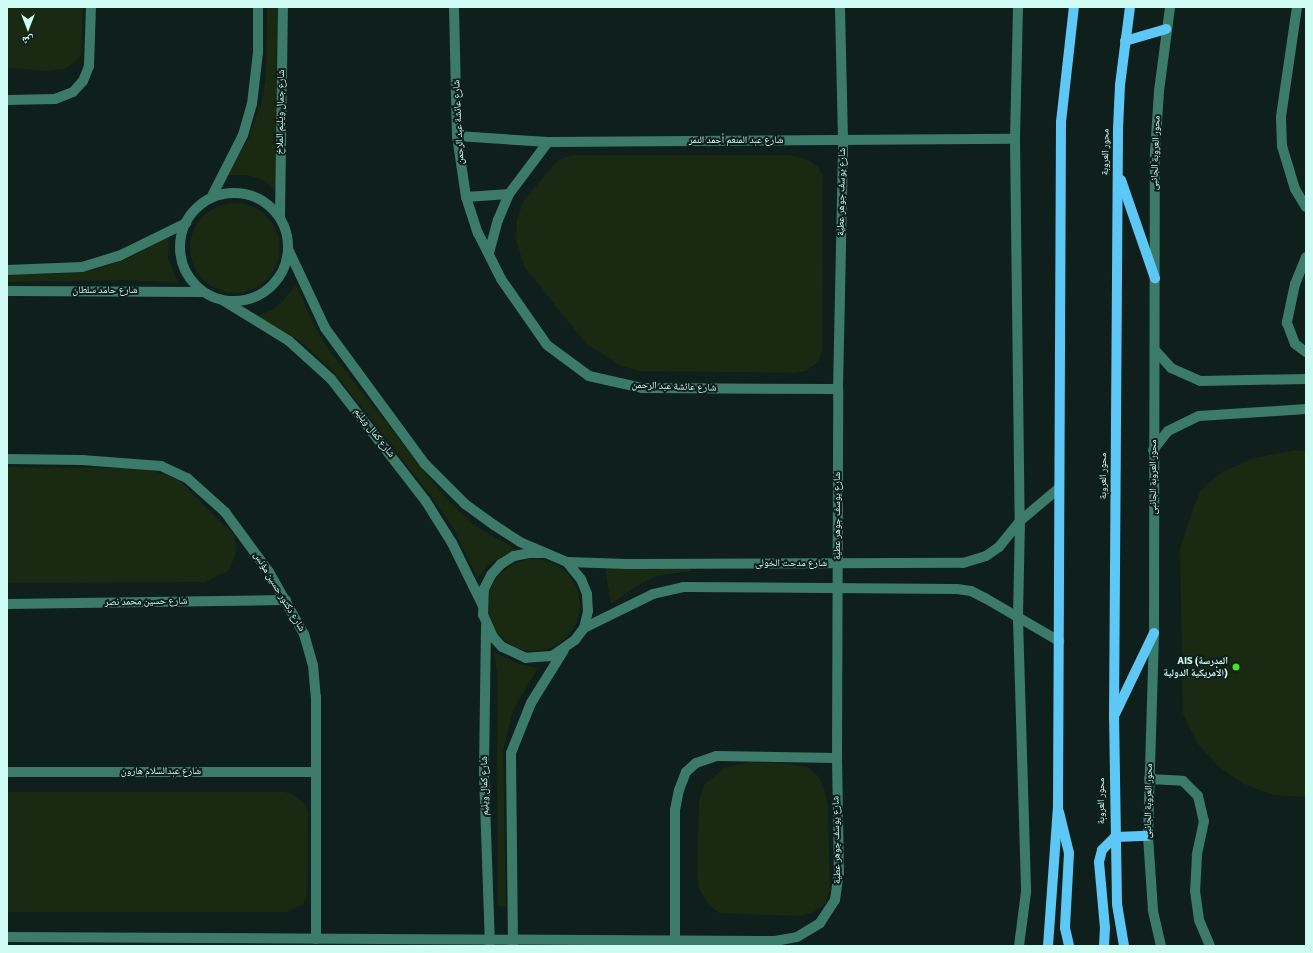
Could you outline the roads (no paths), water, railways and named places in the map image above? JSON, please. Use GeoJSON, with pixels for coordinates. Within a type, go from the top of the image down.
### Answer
{"type":"FeatureCollection","features":[{"type":"Feature","properties":{"kind":"main road"},"geometry":{"type":"LineString","coordinates":[[1048,946],[1058,808],[1061,122],[1074,7]]}},
{"type":"Feature","properties":{"kind":"main road","name":"محور العروبة"},"geometry":{"type":"LineString","coordinates":[[1124,946],[1117,904],[1114,718],[1118,173],[1124,42],[1130,7]]}},
{"type":"Feature","properties":{"kind":"main road"},"geometry":{"type":"LineString","coordinates":[[1124,42],[1166,29]]}},
{"type":"Feature","properties":{"kind":"main road"},"geometry":{"type":"LineString","coordinates":[[1118,173],[1155,278]]}},
{"type":"Feature","properties":{"kind":"main road"},"geometry":{"type":"LineString","coordinates":[[1114,718],[1154,633]]}},
{"type":"Feature","properties":{"kind":"main road"},"geometry":{"type":"LineString","coordinates":[[1058,808],[1064,824],[1069,853],[1065,928],[1069,946]]}},
{"type":"Feature","properties":{"kind":"main road"},"geometry":{"type":"LineString","coordinates":[[1104,946],[1106,928],[1099,862],[1102,850],[1115,837],[1148,836]]}},
{"type":"Feature","properties":{"kind":"street"},"geometry":{"type":"LineString","coordinates":[[7,100],[55,99],[73,92],[83,81],[89,66],[91,7]]}},
{"type":"Feature","properties":{"kind":"street"},"geometry":{"type":"LineString","coordinates":[[211,198],[243,134],[252,104],[258,52],[258,7]]}},
{"type":"Feature","properties":{"kind":"street","name":"شارع جمال ويليم الملاخ"},"geometry":{"type":"LineString","coordinates":[[280,217],[283,7]]}},
{"type":"Feature","properties":{"kind":"street","name":"شارع عائشة عبد الرحمن"},"geometry":{"type":"LineString","coordinates":[[454,7],[457,136],[466,197],[478,234],[501,279],[547,345],[589,376],[610,383],[642,388],[838,389]]}},
{"type":"Feature","properties":{"kind":"street","name":"شارع يوسف جوهر عطية"},"geometry":{"type":"LineString","coordinates":[[7,937],[316,939],[490,943],[786,940],[810,931],[820,923],[829,912],[838,888],[838,389],[843,140],[840,7]]}},
{"type":"Feature","properties":{"kind":"street"},"geometry":{"type":"LineString","coordinates":[[1018,7],[1015,139],[1020,521],[1018,619],[1026,892],[1019,946]]}},
{"type":"Feature","properties":{"kind":"street","name":"محور العروبة الجانبى"},"geometry":{"type":"LineString","coordinates":[[1161,946],[1153,910],[1148,836],[1154,633],[1153,450],[1155,350],[1155,153],[1166,29],[1170,7]]}},
{"type":"Feature","properties":{"kind":"street"},"geometry":{"type":"LineString","coordinates":[[1297,7],[1281,117],[1282,146],[1294,189],[1306,207]]}},
{"type":"Feature","properties":{"kind":"street","name":"شارع عبد المنعم أحمد النمر"},"geometry":{"type":"LineString","coordinates":[[457,136],[548,142],[1015,139]]}},
{"type":"Feature","properties":{"kind":"street"},"geometry":{"type":"LineString","coordinates":[[489,253],[509,194],[548,142]]}},
{"type":"Feature","properties":{"kind":"street"},"geometry":{"type":"LineString","coordinates":[[230,193],[249,195],[266,203],[280,217],[287,234],[289,251],[282,274],[267,291],[246,300],[224,301],[203,292],[192,281],[182,260],[181,237],[186,222],[196,208],[211,198],[230,193]]}},
{"type":"Feature","properties":{"kind":"street"},"geometry":{"type":"LineString","coordinates":[[466,197],[509,194]]}},
{"type":"Feature","properties":{"kind":"street"},"geometry":{"type":"LineString","coordinates":[[7,270],[82,267],[119,256],[186,222]]}},
{"type":"Feature","properties":{"kind":"street","name":"شارع كمال ويليم"},"geometry":{"type":"LineString","coordinates":[[289,251],[309,299],[332,340],[425,464],[465,504],[520,542],[544,553]]}},
{"type":"Feature","properties":{"kind":"street"},"geometry":{"type":"LineString","coordinates":[[1306,257],[1295,284],[1287,323],[1295,344],[1306,352]]}},
{"type":"Feature","properties":{"kind":"street","name":"شارع حامد سلطان"},"geometry":{"type":"LineString","coordinates":[[7,291],[203,292]]}},
{"type":"Feature","properties":{"kind":"street","name":"شارع كمال ويليم"},"geometry":{"type":"LineString","coordinates":[[224,301],[289,341],[331,379],[425,500],[452,543],[482,604]]}},
{"type":"Feature","properties":{"kind":"street"},"geometry":{"type":"LineString","coordinates":[[1155,350],[1171,368],[1200,380],[1306,379]]}},
{"type":"Feature","properties":{"kind":"street"},"geometry":{"type":"LineString","coordinates":[[1153,450],[1168,430],[1199,416],[1306,409]]}},
{"type":"Feature","properties":{"kind":"street","name":"شارع دكتور حسين مؤنس"},"geometry":{"type":"LineString","coordinates":[[7,459],[133,463],[161,466],[187,478],[225,512],[286,600],[304,634],[313,665],[316,697],[316,939]]}},
{"type":"Feature","properties":{"kind":"street","name":"شارع مدحت الخولى"},"geometry":{"type":"LineString","coordinates":[[567,562],[839,564],[963,563],[976,560],[999,547],[1020,521],[1059,488]]}},
{"type":"Feature","properties":{"kind":"street"},"geometry":{"type":"LineString","coordinates":[[513,943],[511,753],[531,703],[564,650],[575,640],[584,628],[588,611],[588,594],[581,578],[567,562],[544,553],[529,553],[514,556],[501,564],[491,575],[484,589],[482,604],[486,626],[502,647],[526,658],[539,658],[564,650]]}},
{"type":"Feature","properties":{"kind":"street"},"geometry":{"type":"LineString","coordinates":[[584,628],[640,599],[668,590],[702,586],[838,587],[970,591],[1059,641]]}},
{"type":"Feature","properties":{"kind":"street","name":"شارع حسين محمد نصر"},"geometry":{"type":"LineString","coordinates":[[7,604],[286,600]]}},
{"type":"Feature","properties":{"kind":"street","name":"شارع كمال ويليم"},"geometry":{"type":"LineString","coordinates":[[486,626],[484,774],[490,943]]}},
{"type":"Feature","properties":{"kind":"street"},"geometry":{"type":"LineString","coordinates":[[675,940],[676,810],[679,790],[686,772],[696,763],[716,756],[837,758]]}},
{"type":"Feature","properties":{"kind":"street","name":"شارع عبدالسلام هارون"},"geometry":{"type":"LineString","coordinates":[[7,772],[315,772]]}},
{"type":"Feature","properties":{"kind":"street"},"geometry":{"type":"LineString","coordinates":[[1149,779],[1183,782],[1198,796],[1204,821],[1197,854],[1195,891],[1199,920],[1210,946]]}},
{"type":"Feature","properties":{"kind":"place","name":"AIS (المدرسة الأمريكية الدولية)"},"geometry":{"type":"Point","coordinates":[1236,667]}}]}
